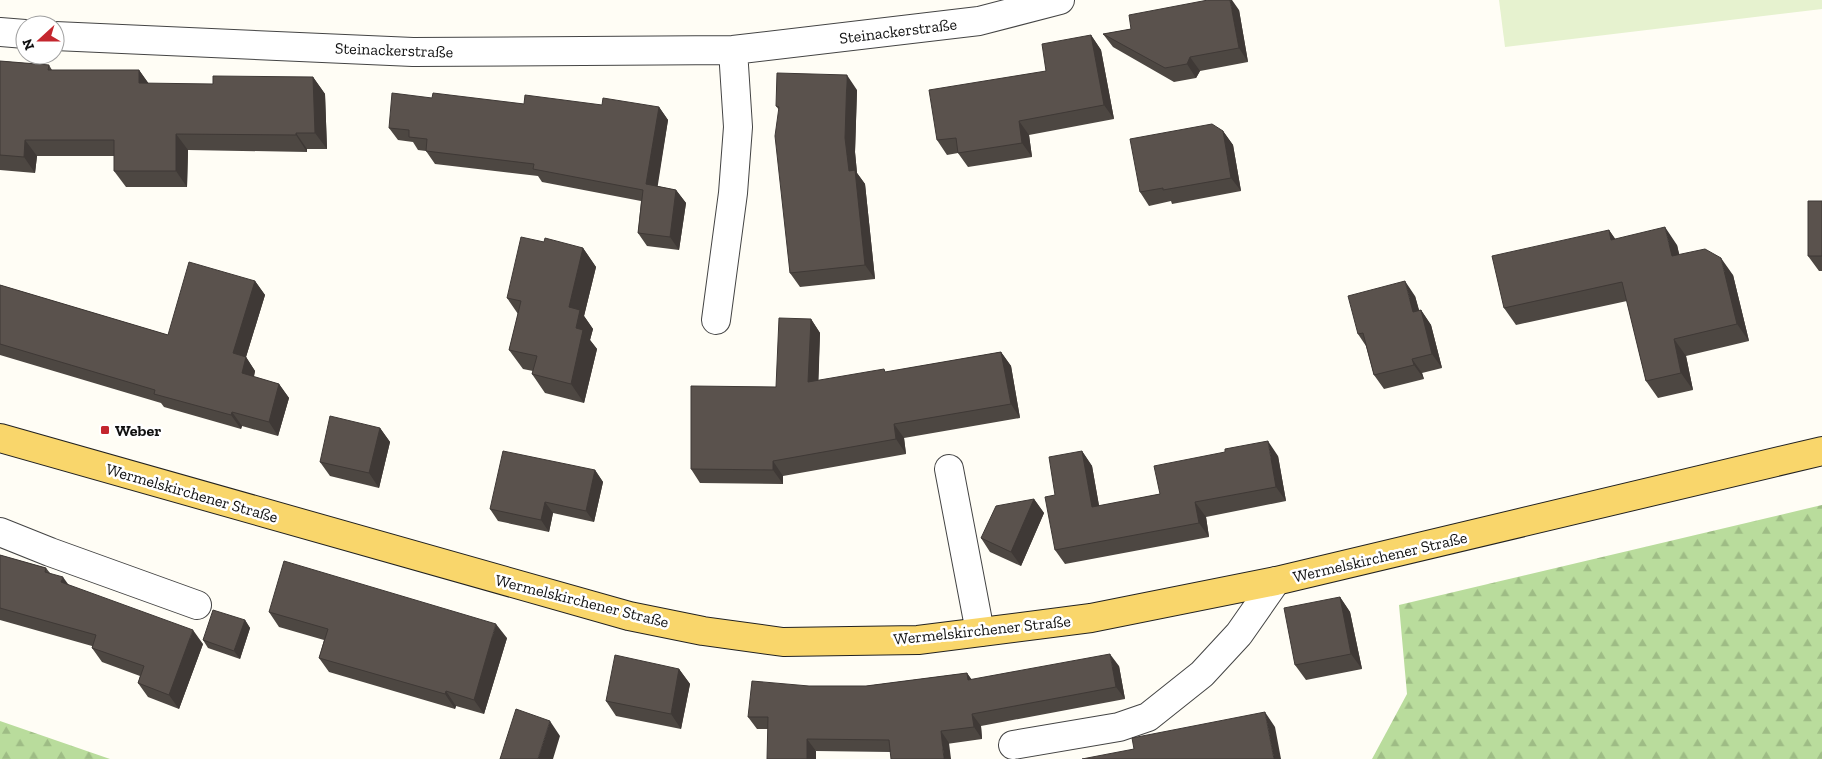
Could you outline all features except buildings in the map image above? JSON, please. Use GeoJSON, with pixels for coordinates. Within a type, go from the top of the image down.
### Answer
{"type":"FeatureCollection","features":[{"type":"Feature","properties":{"kind":"main road","name":"Wermelskirchener Straße"},"geometry":{"type":"LineString","coordinates":[[0,438],[610,610],[703,631],[783,642],[918,640],[1091,618],[1276,582],[1822,451]]}},
{"type":"Feature","properties":{"kind":"street","name":"Steinackerstraße"},"geometry":{"type":"LineString","coordinates":[[65,36],[412,52],[733,50],[978,21],[1060,0]]}},
{"type":"Feature","properties":{"kind":"street"},"geometry":{"type":"LineString","coordinates":[[0,32],[15,33]]}},
{"type":"Feature","properties":{"kind":"street"},"geometry":{"type":"LineString","coordinates":[[716,320],[733,193],[738,127],[733,50]]}},
{"type":"Feature","properties":{"kind":"street"},"geometry":{"type":"LineString","coordinates":[[950,469],[980,632]]}},
{"type":"Feature","properties":{"kind":"street"},"geometry":{"type":"LineString","coordinates":[[0,532],[198,605]]}},
{"type":"Feature","properties":{"kind":"street"},"geometry":{"type":"LineString","coordinates":[[1013,745],[1119,727],[1148,717],[1208,667],[1239,634],[1276,582]]}},
{"type":"Feature","properties":{"kind":"green space"},"geometry":{"type":"Polygon","coordinates":[[[1499,0],[1822,0],[1822,9],[1505,47],[1499,0]]]}},
{"type":"Feature","properties":{"kind":"green space"},"geometry":{"type":"Polygon","coordinates":[[[1822,505],[1822,759],[1372,759],[1407,694],[1399,605],[1822,505]]]}},
{"type":"Feature","properties":{"kind":"green space"},"geometry":{"type":"Polygon","coordinates":[[[0,721],[110,759],[0,759],[0,721]]]}},
{"type":"Feature","properties":{"kind":"place","name":"Weber"},"geometry":{"type":"Point","coordinates":[105,430]}}]}
